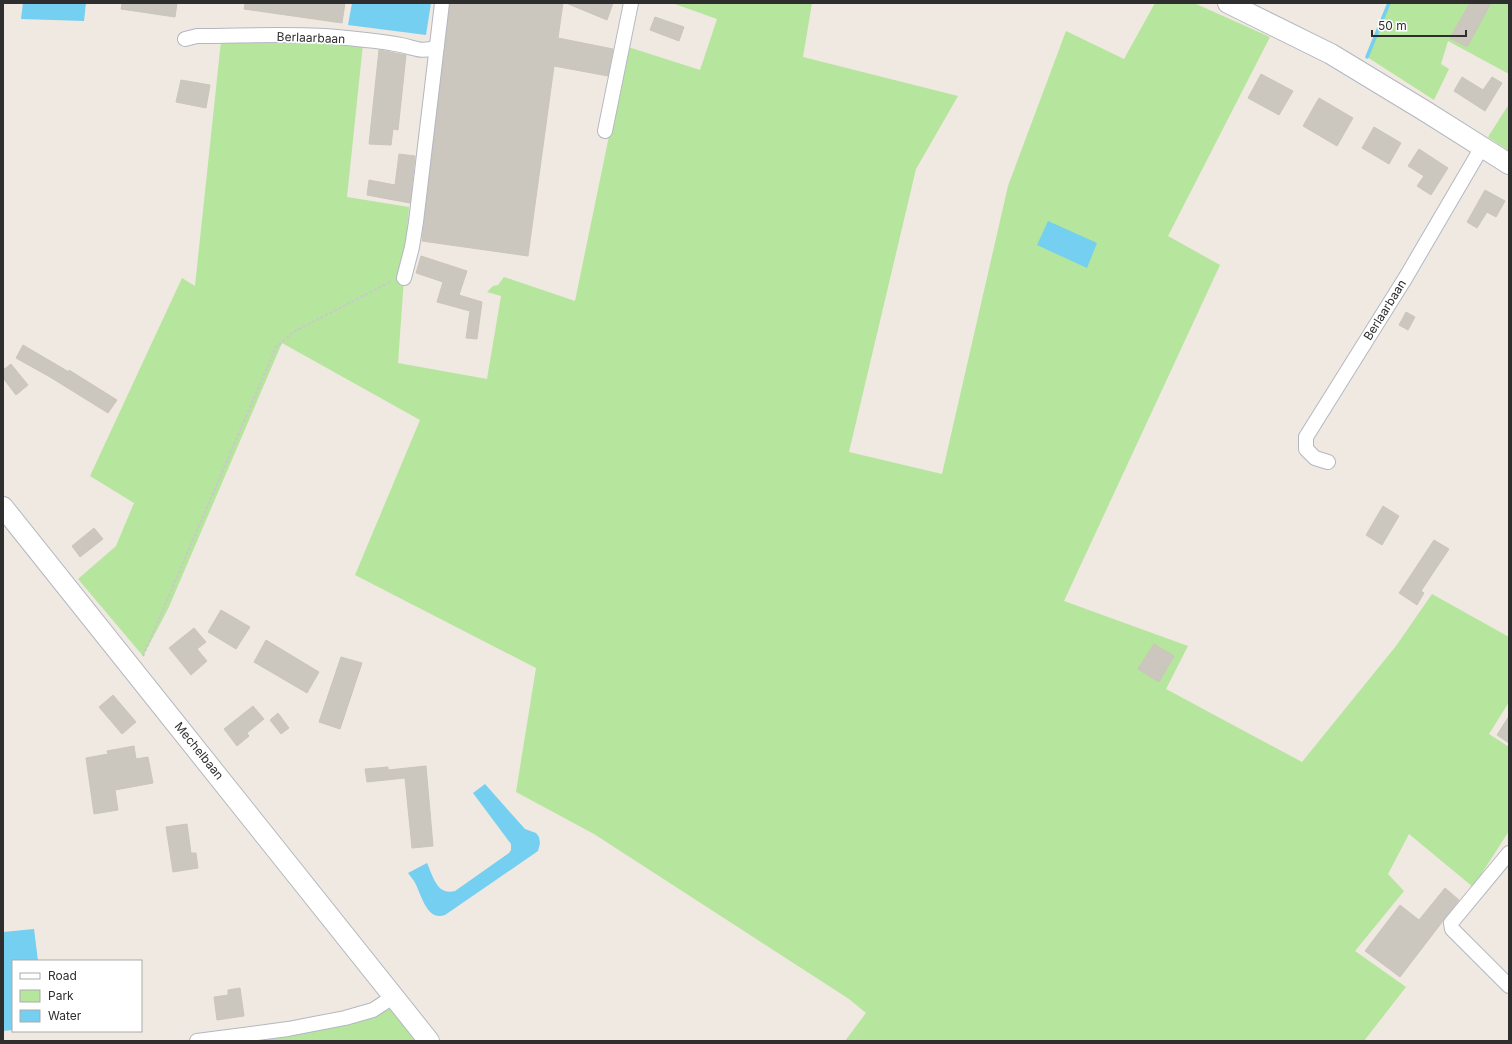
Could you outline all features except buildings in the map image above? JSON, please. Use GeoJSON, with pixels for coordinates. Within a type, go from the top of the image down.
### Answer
{"type":"FeatureCollection","features":[{"type":"Feature","properties":{"kind":"street"},"geometry":{"type":"LineString","coordinates":[[404,277],[412,247],[417,217],[442,3]]}},
{"type":"Feature","properties":{"kind":"street"},"geometry":{"type":"LineString","coordinates":[[605,131],[631,3]]}},
{"type":"Feature","properties":{"kind":"street"},"geometry":{"type":"LineString","coordinates":[[1228,3],[1331,54],[1425,110],[1509,164]]}},
{"type":"Feature","properties":{"kind":"street","name":"Berlaarbaan"},"geometry":{"type":"LineString","coordinates":[[185,39],[197,36],[312,36],[402,45],[427,51],[437,48]]}},
{"type":"Feature","properties":{"kind":"street","name":"Berlaarbaan"},"geometry":{"type":"LineString","coordinates":[[1328,462],[1314,458],[1306,449],[1306,437],[1406,277],[1482,147]]}},
{"type":"Feature","properties":{"kind":"street","name":"Mechelbaan"},"geometry":{"type":"LineString","coordinates":[[3,507],[430,1041]]}},
{"type":"Feature","properties":{"kind":"street"},"geometry":{"type":"LineString","coordinates":[[1509,853],[1451,923],[1452,929],[1509,986]]}},
{"type":"Feature","properties":{"kind":"street"},"geometry":{"type":"LineString","coordinates":[[196,1041],[288,1029],[345,1018],[374,1010],[393,996]]}},
{"type":"Feature","properties":{"kind":"path"},"geometry":{"type":"LineString","coordinates":[[143,656],[276,347],[295,331],[404,277]]}},
{"type":"Feature","properties":{"kind":"green space"},"geometry":{"type":"Polygon","coordinates":[[[672,3],[812,3],[803,57],[958,96],[916,169],[849,452],[942,474],[1008,186],[1066,31],[1124,59],[1155,3],[1194,3],[1270,37],[1168,236],[1220,265],[1064,601],[1188,646],[1166,689],[1302,762],[1396,646],[1432,594],[1509,637],[1509,702],[1489,734],[1509,747],[1509,831],[1473,887],[1409,834],[1388,874],[1404,891],[1355,951],[1406,987],[1364,1041],[845,1041],[866,1013],[849,999],[594,834],[516,792],[536,668],[355,575],[420,420],[282,343],[168,609],[143,656],[78,579],[116,546],[134,503],[90,476],[182,278],[195,286],[221,41],[288,40],[363,44],[347,197],[409,207],[398,363],[487,379],[501,296],[487,292],[493,286],[498,285],[504,277],[575,301],[609,136],[625,46],[700,70],[717,19],[672,3]]]}},
{"type":"Feature","properties":{"kind":"green space"},"geometry":{"type":"Polygon","coordinates":[[[1389,3],[1509,3],[1509,74],[1448,41],[1441,64],[1449,69],[1434,100],[1367,57],[1389,3]]]}},
{"type":"Feature","properties":{"kind":"green space"},"geometry":{"type":"Polygon","coordinates":[[[1509,104],[1509,151],[1488,137],[1509,104]]]}},
{"type":"Feature","properties":{"kind":"green space"},"geometry":{"type":"Polygon","coordinates":[[[390,1009],[416,1041],[242,1041],[349,1025],[390,1009]]]}},
{"type":"Feature","properties":{"kind":"water"},"geometry":{"type":"Polygon","coordinates":[[[23,3],[86,3],[84,21],[21,19],[23,3]]]}},
{"type":"Feature","properties":{"kind":"water"},"geometry":{"type":"Polygon","coordinates":[[[352,3],[431,3],[426,35],[348,25],[352,3]]]}},
{"type":"Feature","properties":{"kind":"water"},"geometry":{"type":"Polygon","coordinates":[[[1048,221],[1097,243],[1087,268],[1037,245],[1048,221]]]}},
{"type":"Feature","properties":{"kind":"water"},"geometry":{"type":"Polygon","coordinates":[[[485,784],[525,829],[536,833],[539,837],[540,843],[538,851],[445,915],[438,916],[433,914],[425,905],[414,881],[408,873],[427,863],[436,884],[440,888],[449,892],[455,891],[509,853],[511,850],[511,844],[473,793],[485,784]]]}},
{"type":"Feature","properties":{"kind":"water"},"geometry":{"type":"Polygon","coordinates":[[[34,929],[38,960],[12,960],[12,1030],[3,1031],[3,932],[34,929]]]}},
{"type":"Feature","properties":{"kind":"waterway"},"geometry":{"type":"LineString","coordinates":[[1367,57],[1389,3]]}}]}
